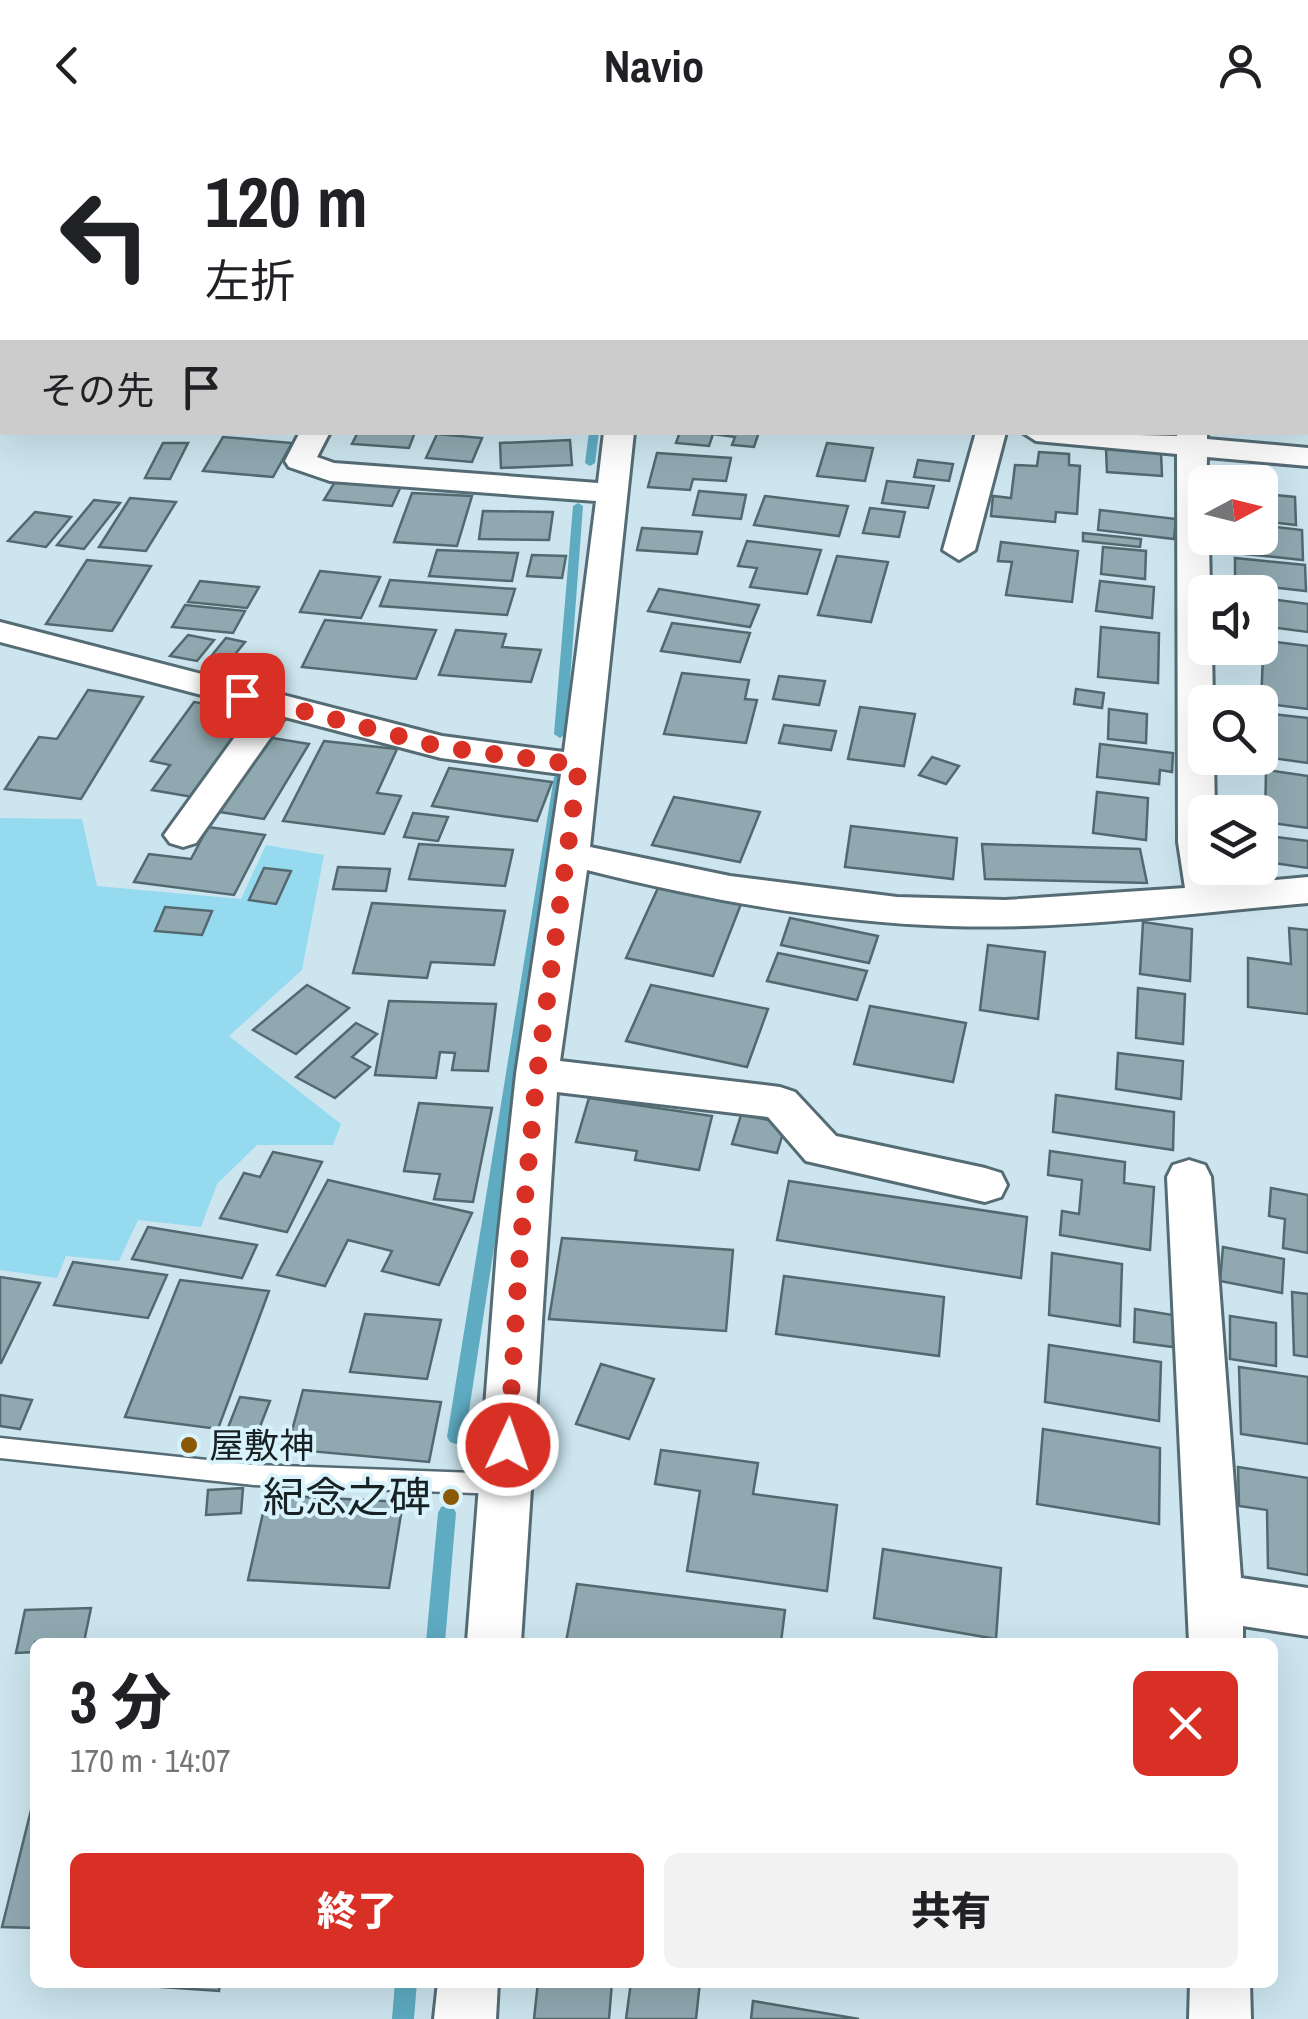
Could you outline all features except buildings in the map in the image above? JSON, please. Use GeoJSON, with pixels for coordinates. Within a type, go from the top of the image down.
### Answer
{"type":"FeatureCollection","features":[{"type":"Feature","properties":{"kind":"street"},"geometry":{"type":"LineString","coordinates":[[313,435],[300,461],[330,472],[612,492]]}},
{"type":"Feature","properties":{"kind":"street"},"geometry":{"type":"LineString","coordinates":[[494,1638],[520,1250],[537,1074],[570,854],[619,435]]}},
{"type":"Feature","properties":{"kind":"street"},"geometry":{"type":"LineString","coordinates":[[959,550],[989,435]]}},
{"type":"Feature","properties":{"kind":"street"},"geometry":{"type":"LineString","coordinates":[[1094,435],[1192,440],[1308,458]]}},
{"type":"Feature","properties":{"kind":"street"},"geometry":{"type":"LineString","coordinates":[[1192,440],[1197,842],[1206,898]]}},
{"type":"Feature","properties":{"kind":"street"},"geometry":{"type":"LineString","coordinates":[[0,632],[441,747],[579,765]]}},
{"type":"Feature","properties":{"kind":"street"},"geometry":{"type":"LineString","coordinates":[[183,835],[276,704]]}},
{"type":"Feature","properties":{"kind":"street"},"geometry":{"type":"LineString","coordinates":[[570,854],[651,875],[894,910],[1004,913],[1308,890]]}},
{"type":"Feature","properties":{"kind":"street"},"geometry":{"type":"LineString","coordinates":[[537,1074],[780,1103],[822,1149],[985,1185]]}},
{"type":"Feature","properties":{"kind":"street"},"geometry":{"type":"LineString","coordinates":[[1189,1177],[1216,1620],[1308,1612]]}},
{"type":"Feature","properties":{"kind":"street"},"geometry":{"type":"LineString","coordinates":[[465,2019],[468,1988]]}},
{"type":"Feature","properties":{"kind":"street"},"geometry":{"type":"LineString","coordinates":[[1220,1988],[1220,2019]]}},
{"type":"Feature","properties":{"kind":"lane"},"geometry":{"type":"LineString","coordinates":[[0,1448],[254,1475],[505,1484]]}},
{"type":"Feature","properties":{"kind":"shaded area"},"geometry":{"type":"Polygon","coordinates":[[[0,818],[82,819],[97,886],[241,899],[266,845],[324,855],[302,970],[229,1036],[341,1124],[333,1145],[257,1145],[217,1184],[201,1227],[138,1220],[119,1261],[66,1256],[57,1278],[0,1270],[0,818]]]}},
{"type":"Feature","properties":{"kind":"waterway"},"geometry":{"type":"LineString","coordinates":[[590,463],[594,435]]}},
{"type":"Feature","properties":{"kind":"waterway"},"geometry":{"type":"LineString","coordinates":[[560,734],[578,506]]}},
{"type":"Feature","properties":{"kind":"waterway"},"geometry":{"type":"LineString","coordinates":[[456,1437],[560,777]]}},
{"type":"Feature","properties":{"kind":"waterway"},"geometry":{"type":"LineString","coordinates":[[435,1638],[447,1513]]}},
{"type":"Feature","properties":{"kind":"waterway"},"geometry":{"type":"LineString","coordinates":[[403,2019],[406,1988]]}},
{"type":"Feature","properties":{"kind":"place","name":"屋敷神"},"geometry":{"type":"Point","coordinates":[189,1445]}},
{"type":"Feature","properties":{"kind":"place","name":"紀念之碑"},"geometry":{"type":"Point","coordinates":[451,1497]}},
{"type":"Feature","properties":{"kind":"route"},"geometry":{"type":"LineString","coordinates":[[242,695],[441,747],[579,765],[570,854],[537,1074],[520,1250],[508,1445]]}}]}
